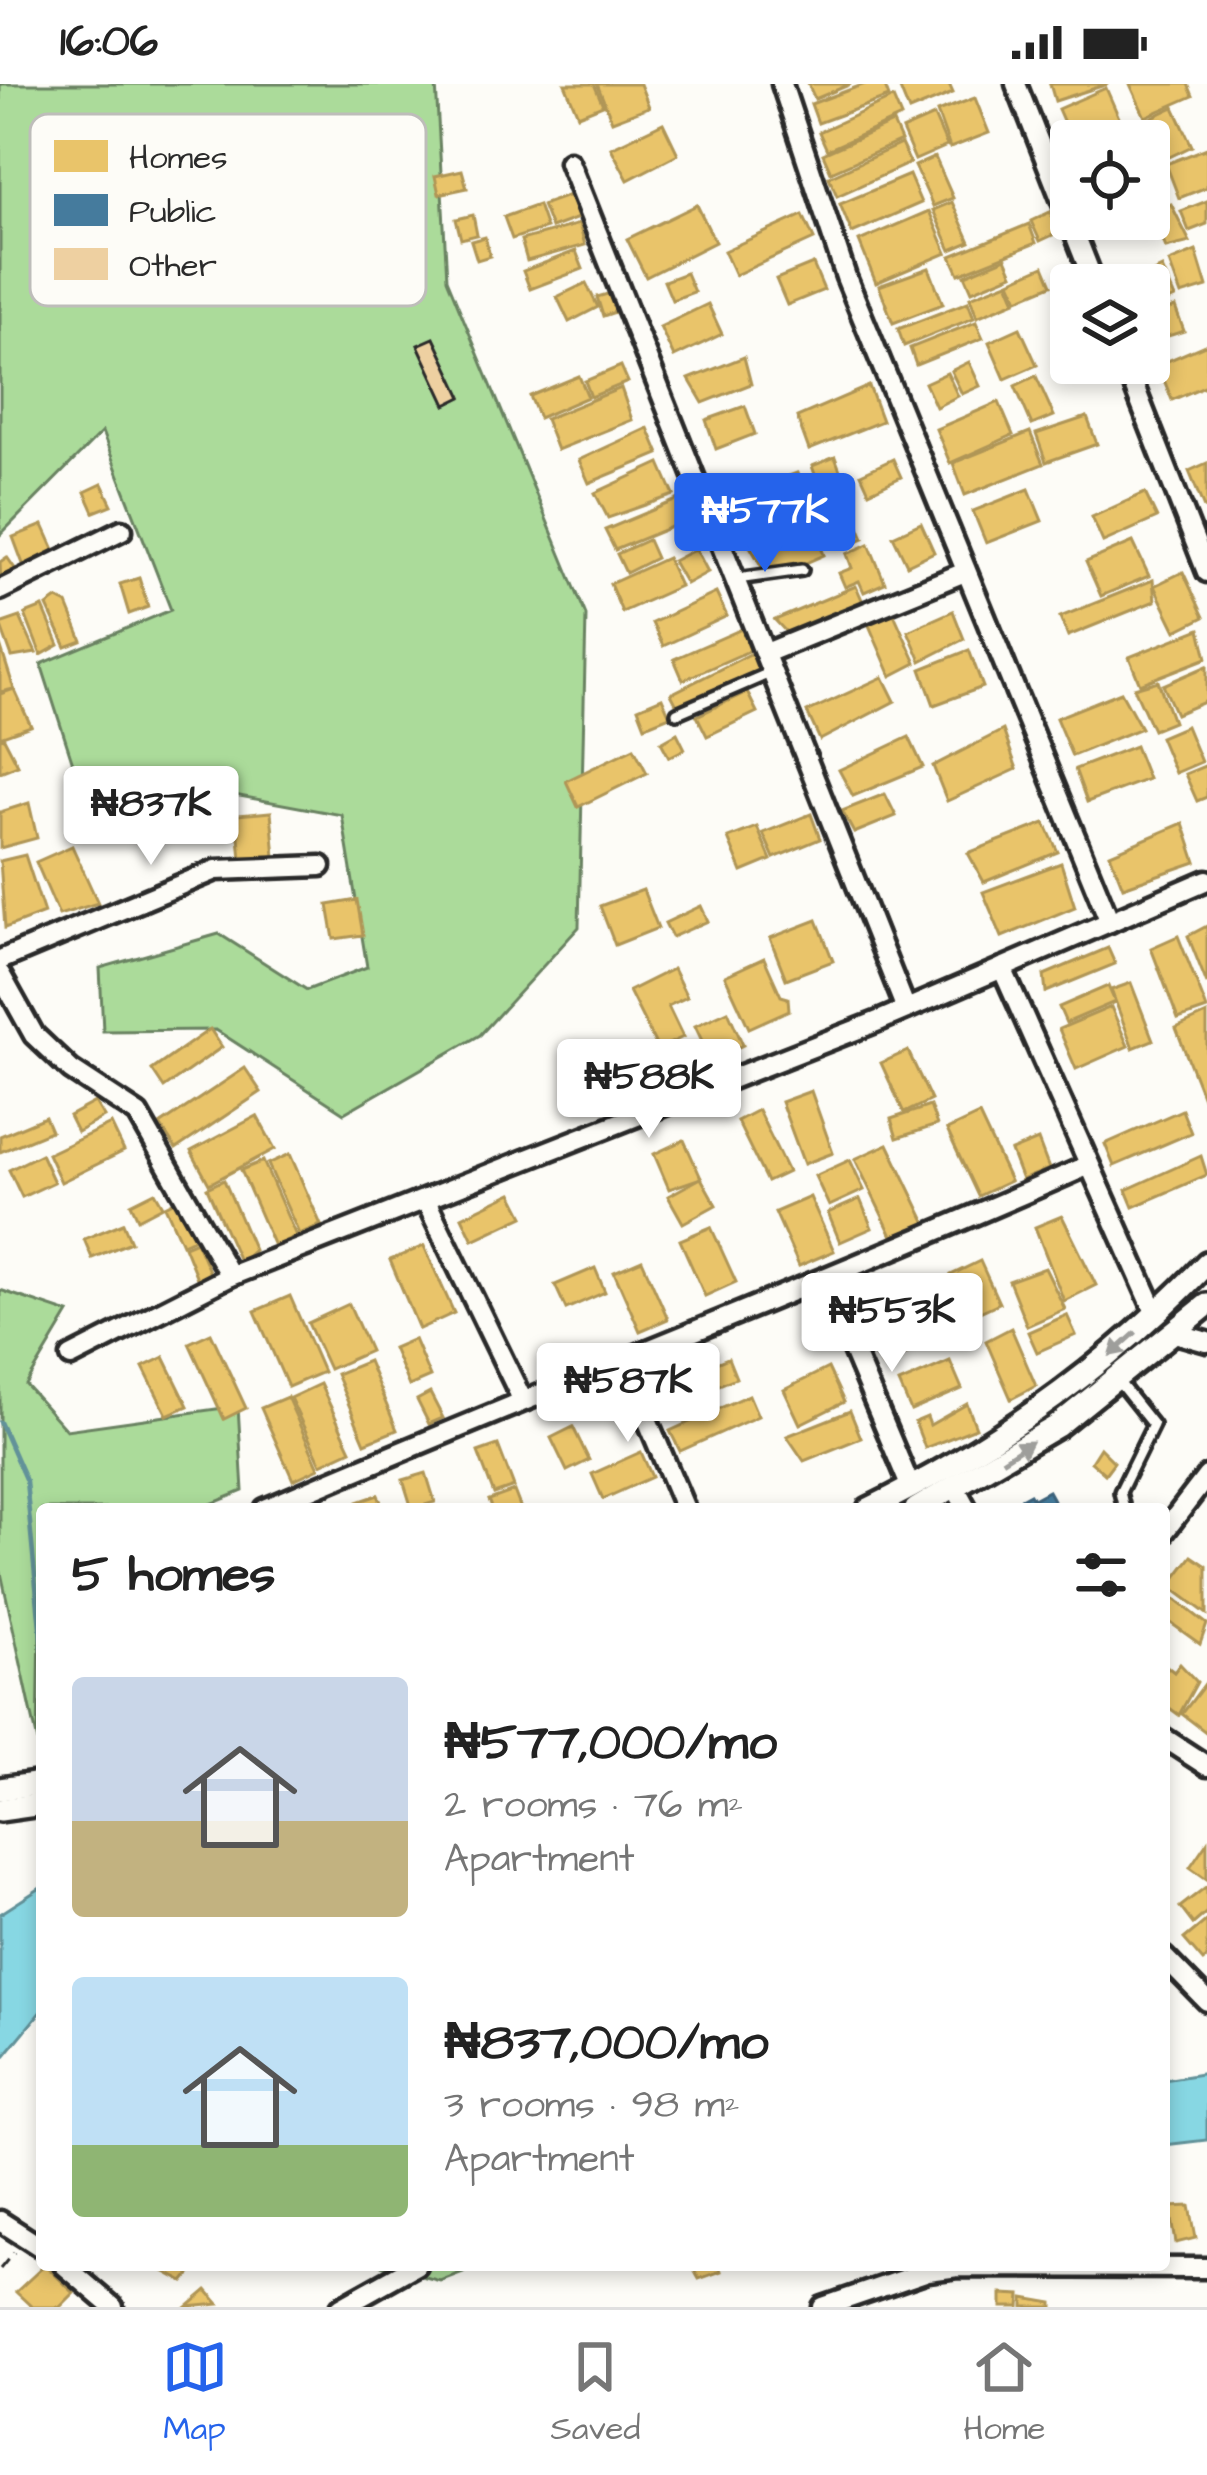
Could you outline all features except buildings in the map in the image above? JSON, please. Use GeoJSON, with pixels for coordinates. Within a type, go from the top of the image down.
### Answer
{"type":"FeatureCollection","features":[{"type":"Feature","properties":{"kind":"street"},"geometry":{"type":"LineString","coordinates":[[782,84],[846,277],[1110,922]]}},
{"type":"Feature","properties":{"kind":"street"},"geometry":{"type":"LineString","coordinates":[[1016,84],[1087,264]]}},
{"type":"Feature","properties":{"kind":"street"},"geometry":{"type":"LineString","coordinates":[[568,162],[907,1010]]}},
{"type":"Feature","properties":{"kind":"street"},"geometry":{"type":"LineString","coordinates":[[1133,384],[1207,572]]}},
{"type":"Feature","properties":{"kind":"street"},"geometry":{"type":"LineString","coordinates":[[0,590],[122,530]]}},
{"type":"Feature","properties":{"kind":"street"},"geometry":{"type":"LineString","coordinates":[[770,662],[965,572]]}},
{"type":"Feature","properties":{"kind":"street"},"geometry":{"type":"LineString","coordinates":[[0,960],[217,870],[321,866]]}},
{"type":"Feature","properties":{"kind":"street"},"geometry":{"type":"LineString","coordinates":[[70,1357],[230,1276],[907,1010],[1207,880]]}},
{"type":"Feature","properties":{"kind":"street"},"geometry":{"type":"LineString","coordinates":[[1002,968],[1156,1314]]}},
{"type":"Feature","properties":{"kind":"street"},"geometry":{"type":"LineString","coordinates":[[0,974],[34,1035],[71,1070],[138,1114],[230,1276]]}},
{"type":"Feature","properties":{"kind":"street"},"geometry":{"type":"LineString","coordinates":[[279,1503],[522,1399],[824,1282],[1087,1166]]}},
{"type":"Feature","properties":{"kind":"street"},"geometry":{"type":"LineString","coordinates":[[426,1201],[522,1399]]}},
{"type":"Feature","properties":{"kind":"street"},"geometry":{"type":"LineString","coordinates":[[914,1499],[1089,1375],[1207,1263]]}},
{"type":"Feature","properties":{"kind":"street"},"geometry":{"type":"LineString","coordinates":[[824,1282],[914,1499]]}},
{"type":"Feature","properties":{"kind":"street"},"geometry":{"type":"LineString","coordinates":[[914,1499],[961,1499],[1118,1381],[1207,1305]]}},
{"type":"Feature","properties":{"kind":"street"},"geometry":{"type":"LineString","coordinates":[[1175,1333],[1207,1342]]}},
{"type":"Feature","properties":{"kind":"street"},"geometry":{"type":"LineString","coordinates":[[622,1360],[682,1503]]}},
{"type":"Feature","properties":{"kind":"street"},"geometry":{"type":"LineString","coordinates":[[1170,1524],[1207,1476]]}},
{"type":"Feature","properties":{"kind":"street"},"geometry":{"type":"LineString","coordinates":[[1170,1742],[1207,1766]]}},
{"type":"Feature","properties":{"kind":"street"},"geometry":{"type":"LineString","coordinates":[[0,1789],[36,1784]]}},
{"type":"Feature","properties":{"kind":"street"},"geometry":{"type":"LineString","coordinates":[[0,1810],[36,1805]]}},
{"type":"Feature","properties":{"kind":"street"},"geometry":{"type":"LineString","coordinates":[[1170,1963],[1207,2001]]}},
{"type":"Feature","properties":{"kind":"street"},"geometry":{"type":"LineString","coordinates":[[0,2221],[34,2243]]}},
{"type":"Feature","properties":{"kind":"street"},"geometry":{"type":"LineString","coordinates":[[1170,2268],[1207,2268]]}},
{"type":"Feature","properties":{"kind":"street"},"geometry":{"type":"LineString","coordinates":[[71,2271],[113,2307]]}},
{"type":"Feature","properties":{"kind":"street"},"geometry":{"type":"LineString","coordinates":[[341,2307],[405,2271]]}},
{"type":"Feature","properties":{"kind":"street"},"geometry":{"type":"LineString","coordinates":[[824,2307],[925,2271]]}},
{"type":"Feature","properties":{"kind":"lane"},"geometry":{"type":"LineString","coordinates":[[737,579],[802,570]]}},
{"type":"Feature","properties":{"kind":"lane"},"geometry":{"type":"LineString","coordinates":[[677,712],[770,662]]}},
{"type":"Feature","properties":{"kind":"lane"},"geometry":{"type":"LineString","coordinates":[[1118,1381],[1153,1425],[1120,1492],[1123,1503]]}},
{"type":"Feature","properties":{"kind":"path"},"geometry":{"type":"LineString","coordinates":[[0,2270],[34,2243]]}},
{"type":"Feature","properties":{"kind":"green space"},"geometry":{"type":"Polygon","coordinates":[[[0,84],[436,84],[447,279],[586,615],[579,927],[480,1035],[344,1113],[216,1030],[103,1031],[100,968],[219,934],[307,990],[367,967],[342,815],[213,791],[87,807],[41,664],[171,610],[102,432],[0,535],[0,84]]]}},
{"type":"Feature","properties":{"kind":"green space"},"geometry":{"type":"Polygon","coordinates":[[[0,1290],[69,1313],[26,1385],[66,1430],[238,1406],[243,1491],[214,1503],[36,1503],[36,1733],[0,1568],[0,1290]]]}},
{"type":"Feature","properties":{"kind":"green space"},"geometry":{"type":"Polygon","coordinates":[[[403,2271],[466,2271],[440,2281],[403,2271]]]}},
{"type":"Feature","properties":{"kind":"water"},"geometry":{"type":"Polygon","coordinates":[[[36,1891],[36,2017],[0,2061],[0,1914],[36,1891]]]}},
{"type":"Feature","properties":{"kind":"water"},"geometry":{"type":"Polygon","coordinates":[[[1207,2073],[1207,2140],[1170,2144],[1170,2079],[1207,2073]]]}},
{"type":"Feature","properties":{"kind":"waterway"},"geometry":{"type":"LineString","coordinates":[[0,1422],[26,1481],[36,1586]]}}]}
